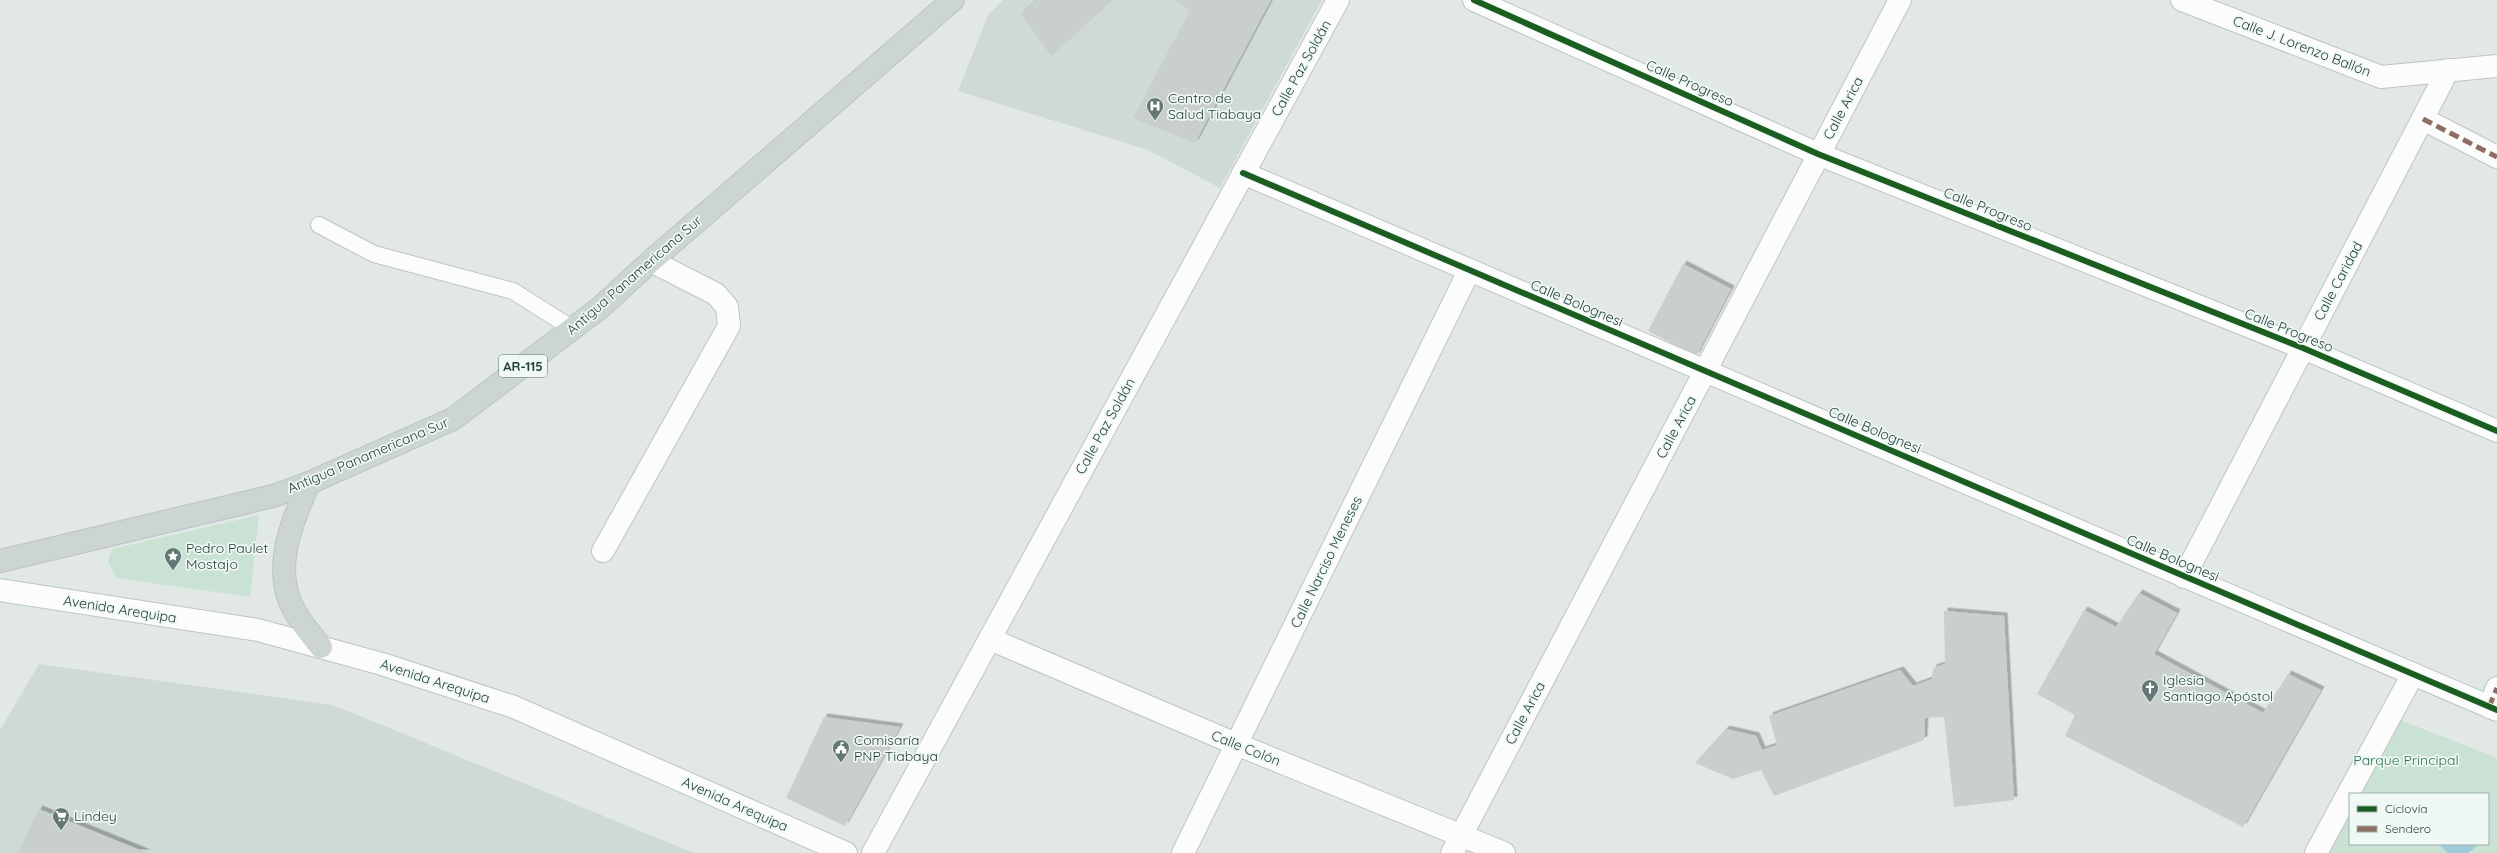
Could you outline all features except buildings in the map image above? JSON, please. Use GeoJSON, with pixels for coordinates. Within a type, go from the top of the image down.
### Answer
{"type":"FeatureCollection","features":[{"type":"Feature","properties":{"kind":"main road","name":"Antigua Panamericana Sur"},"geometry":{"type":"LineString","coordinates":[[0,561],[273,496],[309,483],[453,419],[601,308],[651,260],[953,0]]}},
{"type":"Feature","properties":{"kind":"main road"},"geometry":{"type":"LineString","coordinates":[[309,483],[295,515],[287,542],[284,569],[288,595],[301,622],[321,647]]}},
{"type":"Feature","properties":{"kind":"street","name":"Calle Paz Soldán"},"geometry":{"type":"LineString","coordinates":[[873,853],[1338,0]]}},
{"type":"Feature","properties":{"kind":"street","name":"Calle Progreso"},"geometry":{"type":"LineString","coordinates":[[1474,0],[1818,154],[2303,348],[2497,431]]}},
{"type":"Feature","properties":{"kind":"street","name":"Calle Arica"},"geometry":{"type":"LineString","coordinates":[[1457,844],[1900,0]]}},
{"type":"Feature","properties":{"kind":"street","name":"Calle J. Lorenzo Ballón"},"geometry":{"type":"LineString","coordinates":[[2182,0],[2380,77],[2497,66]]}},
{"type":"Feature","properties":{"kind":"street","name":"Calle Caridad"},"geometry":{"type":"LineString","coordinates":[[2184,577],[2448,70]]}},
{"type":"Feature","properties":{"kind":"street"},"geometry":{"type":"LineString","coordinates":[[2423,119],[2497,157]]}},
{"type":"Feature","properties":{"kind":"street","name":"Calle Bolognesi"},"geometry":{"type":"LineString","coordinates":[[1243,173],[1468,271],[1706,370],[2184,577],[2413,674],[2494,702]]}},
{"type":"Feature","properties":{"kind":"street"},"geometry":{"type":"LineString","coordinates":[[603,551],[729,326],[727,307],[716,294],[651,260]]}},
{"type":"Feature","properties":{"kind":"street","name":"Calle Narciso Meneses"},"geometry":{"type":"LineString","coordinates":[[1183,853],[1468,271]]}},
{"type":"Feature","properties":{"kind":"street","name":"Avenida Arequipa"},"geometry":{"type":"LineString","coordinates":[[0,590],[258,630],[382,664],[514,708],[846,853]]}},
{"type":"Feature","properties":{"kind":"street","name":"Calle Colón"},"geometry":{"type":"LineString","coordinates":[[990,639],[1236,744],[1457,844],[1504,853]]}},
{"type":"Feature","properties":{"kind":"street"},"geometry":{"type":"LineString","coordinates":[[2316,853],[2413,674]]}},
{"type":"Feature","properties":{"kind":"lane"},"geometry":{"type":"LineString","coordinates":[[319,225],[374,254],[513,292],[574,329]]}},
{"type":"Feature","properties":{"kind":"shaded area","name":"Centro de Salud Tiabaya"},"geometry":{"type":"Polygon","coordinates":[[[1003,0],[1322,0],[1220,188],[1148,150],[958,91],[988,15],[1003,0]]]}},
{"type":"Feature","properties":{"kind":"shaded area"},"geometry":{"type":"Polygon","coordinates":[[[39,664],[333,705],[694,853],[0,853],[0,730],[39,664]]]}},
{"type":"Feature","properties":{"kind":"green space"},"geometry":{"type":"Polygon","coordinates":[[[259,515],[250,597],[116,578],[108,561],[112,549],[259,515]]]}},
{"type":"Feature","properties":{"kind":"green space","name":"Parque Principal"},"geometry":{"type":"Polygon","coordinates":[[[2390,716],[2497,758],[2497,853],[2321,853],[2349,797],[2349,845],[2489,845],[2489,793],[2351,793],[2390,716]]]}},
{"type":"Feature","properties":{"kind":"water"},"geometry":{"type":"Polygon","coordinates":[[[2439,845],[2478,845],[2468,853],[2448,853],[2439,845]]]}},
{"type":"Feature","properties":{"kind":"marked path"},"geometry":{"type":"LineString","coordinates":[[2423,119],[2497,157]]}},
{"type":"Feature","properties":{"kind":"marked path"},"geometry":{"type":"LineString","coordinates":[[2489,707],[2497,688]]}},
{"type":"Feature","properties":{"kind":"cycle path"},"geometry":{"type":"LineString","coordinates":[[1474,0],[1818,154],[2303,348],[2497,431]]}},
{"type":"Feature","properties":{"kind":"cycle path"},"geometry":{"type":"LineString","coordinates":[[1243,173],[2497,710]]}},
{"type":"Feature","properties":{"kind":"place","name":"Centro de Salud Tiabaya"},"geometry":{"type":"Point","coordinates":[1155,121]}},
{"type":"Feature","properties":{"kind":"place","name":"Pedro Paulet Mostajo"},"geometry":{"type":"Point","coordinates":[173,571]}},
{"type":"Feature","properties":{"kind":"place","name":"Iglesia Santiago Apóstol"},"geometry":{"type":"Point","coordinates":[2150,703]}},
{"type":"Feature","properties":{"kind":"place","name":"Comisaría PNP Tiabaya"},"geometry":{"type":"Point","coordinates":[841,763]}},
{"type":"Feature","properties":{"kind":"place","name":"Lindey"},"geometry":{"type":"Point","coordinates":[61,831]}}]}
